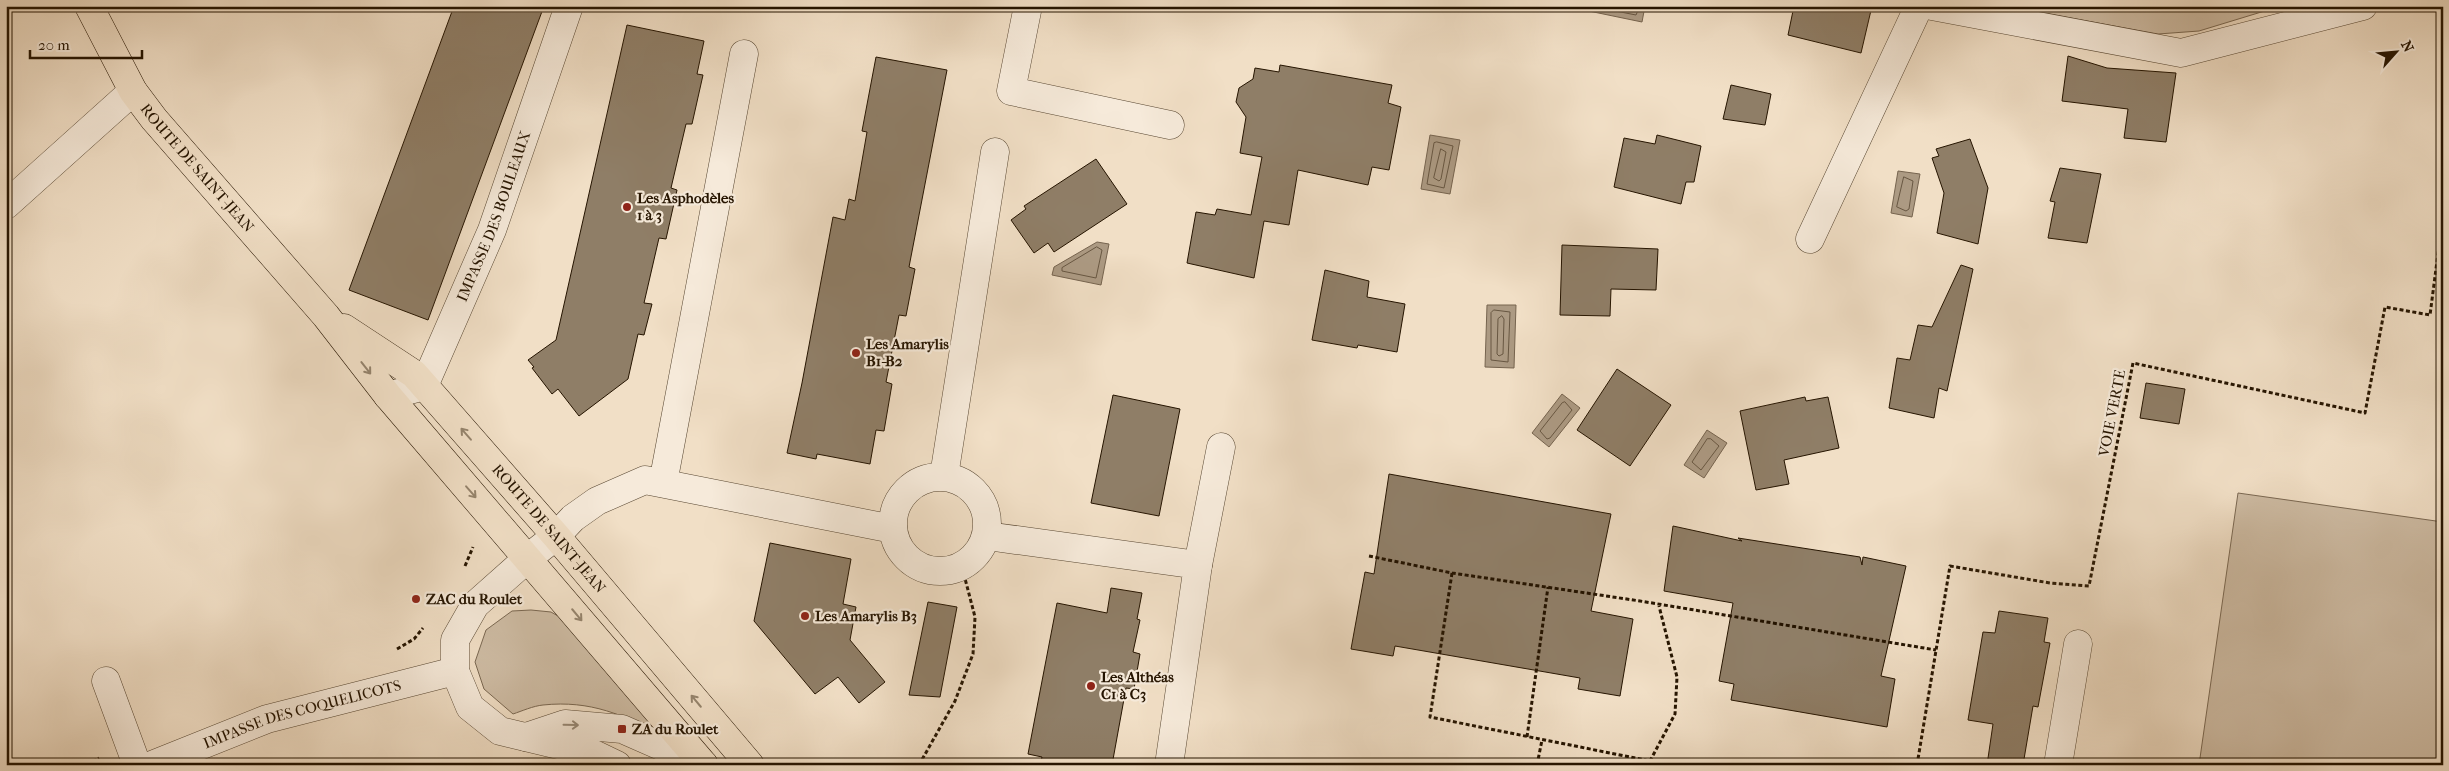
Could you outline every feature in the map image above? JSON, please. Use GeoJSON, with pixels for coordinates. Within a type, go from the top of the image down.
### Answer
{"type":"FeatureCollection","features":[{"type":"Feature","properties":{"kind":"main road","name":"ROUTE DE SAINT-JEAN"},"geometry":{"type":"LineString","coordinates":[[89,6],[133,91],[154,119],[326,316],[388,396],[704,765]]}},
{"type":"Feature","properties":{"kind":"main road","name":"ROUTE DE SAINT-JEAN"},"geometry":{"type":"LineString","coordinates":[[326,316],[414,374],[556,536],[750,765]]}},
{"type":"Feature","properties":{"kind":"street","name":"IMPASSE DES BOULEAUX"},"geometry":{"type":"LineString","coordinates":[[424,386],[492,230],[569,6]]}},
{"type":"Feature","properties":{"kind":"street"},"geometry":{"type":"LineString","coordinates":[[1028,6],[1011,91],[1170,124]]}},
{"type":"Feature","properties":{"kind":"street"},"geometry":{"type":"LineString","coordinates":[[1810,239],[1919,6]]}},
{"type":"Feature","properties":{"kind":"street"},"geometry":{"type":"LineString","coordinates":[[1932,6],[2181,53],[2363,6]]}},
{"type":"Feature","properties":{"kind":"street"},"geometry":{"type":"LineString","coordinates":[[663,483],[744,54]]}},
{"type":"Feature","properties":{"kind":"street"},"geometry":{"type":"LineString","coordinates":[[6,205],[133,91]]}},
{"type":"Feature","properties":{"kind":"street"},"geometry":{"type":"LineString","coordinates":[[944,476],[995,152]]}},
{"type":"Feature","properties":{"kind":"street"},"geometry":{"type":"LineString","coordinates":[[388,396],[424,386]]}},
{"type":"Feature","properties":{"kind":"street"},"geometry":{"type":"LineString","coordinates":[[1169,765],[1198,565],[1221,447]]}},
{"type":"Feature","properties":{"kind":"street"},"geometry":{"type":"LineString","coordinates":[[944,476],[964,482],[979,496],[987,515],[987,536],[978,554],[962,567],[944,572],[926,570],[910,561],[898,546],[893,529],[895,508],[906,491],[923,480],[944,476]]}},
{"type":"Feature","properties":{"kind":"street"},"geometry":{"type":"LineString","coordinates":[[617,765],[592,753],[500,731],[470,707],[455,671],[454,640],[475,605],[556,536],[573,518],[597,500],[645,480],[893,529]]}},
{"type":"Feature","properties":{"kind":"street"},"geometry":{"type":"LineString","coordinates":[[987,536],[1198,565]]}},
{"type":"Feature","properties":{"kind":"street"},"geometry":{"type":"LineString","coordinates":[[2058,765],[2078,644]]}},
{"type":"Feature","properties":{"kind":"street","name":"IMPASSE DES COQUELICOTS"},"geometry":{"type":"LineString","coordinates":[[152,765],[267,719],[455,671]]}},
{"type":"Feature","properties":{"kind":"street"},"geometry":{"type":"LineString","coordinates":[[106,681],[137,765]]}},
{"type":"Feature","properties":{"kind":"street"},"geometry":{"type":"LineString","coordinates":[[525,737],[565,724],[622,729],[704,765]]}},
{"type":"Feature","properties":{"kind":"path","name":"VOIE VERTE"},"geometry":{"type":"LineString","coordinates":[[1917,765],[1950,566],[2050,583],[2089,586],[2133,363],[2365,413],[2385,307],[2430,315],[2443,215]]}},
{"type":"Feature","properties":{"kind":"path"},"geometry":{"type":"LineString","coordinates":[[462,572],[473,550],[474,540]]}},
{"type":"Feature","properties":{"kind":"path"},"geometry":{"type":"LineString","coordinates":[[1369,556],[1452,573],[1936,650]]}},
{"type":"Feature","properties":{"kind":"path"},"geometry":{"type":"LineString","coordinates":[[919,765],[955,702],[973,654],[975,617],[962,567]]}},
{"type":"Feature","properties":{"kind":"path"},"geometry":{"type":"LineString","coordinates":[[1452,573],[1430,717],[1650,763],[1675,714],[1678,677],[1659,606]]}},
{"type":"Feature","properties":{"kind":"path"},"geometry":{"type":"LineString","coordinates":[[1527,737],[1548,587]]}},
{"type":"Feature","properties":{"kind":"path"},"geometry":{"type":"LineString","coordinates":[[395,651],[414,639],[428,622]]}},
{"type":"Feature","properties":{"kind":"path"},"geometry":{"type":"LineString","coordinates":[[1537,765],[1542,740]]}},
{"type":"Feature","properties":{"kind":"shaded area"},"geometry":{"type":"Polygon","coordinates":[[[2033,6],[2281,6],[2199,31],[2158,34],[2032,11],[2033,6]]]}},
{"type":"Feature","properties":{"kind":"shaded area"},"geometry":{"type":"Polygon","coordinates":[[[2238,493],[2443,522],[2443,765],[2199,765],[2238,493]]]}},
{"type":"Feature","properties":{"kind":"shaded area"},"geometry":{"type":"Polygon","coordinates":[[[512,611],[551,612],[574,625],[665,736],[621,716],[592,707],[560,704],[531,707],[513,714],[484,689],[475,662],[486,630],[512,611]]]}},
{"type":"Feature","properties":{"kind":"water"},"geometry":{"type":"Polygon","coordinates":[[[1584,6],[1645,6],[1642,22],[1584,10],[1584,6]]]}},
{"type":"Feature","properties":{"kind":"water"},"geometry":{"type":"Polygon","coordinates":[[[1430,135],[1460,140],[1450,194],[1421,189],[1430,135]]]}},
{"type":"Feature","properties":{"kind":"water"},"geometry":{"type":"Polygon","coordinates":[[[1898,171],[1920,174],[1912,217],[1891,213],[1898,171]]]}},
{"type":"Feature","properties":{"kind":"water"},"geometry":{"type":"Polygon","coordinates":[[[1097,242],[1109,244],[1101,285],[1052,275],[1054,267],[1097,242]]]}},
{"type":"Feature","properties":{"kind":"water"},"geometry":{"type":"Polygon","coordinates":[[[1487,305],[1516,305],[1514,368],[1485,367],[1487,305]]]}},
{"type":"Feature","properties":{"kind":"water"},"geometry":{"type":"Polygon","coordinates":[[[1562,394],[1580,408],[1549,447],[1532,433],[1562,394]]]}},
{"type":"Feature","properties":{"kind":"water"},"geometry":{"type":"Polygon","coordinates":[[[1707,430],[1727,443],[1704,478],[1684,465],[1707,430]]]}},
{"type":"Feature","properties":{"kind":"building"},"geometry":{"type":"Polygon","coordinates":[[[454,6],[544,6],[428,320],[349,290],[454,6]]]}},
{"type":"Feature","properties":{"kind":"building"},"geometry":{"type":"Polygon","coordinates":[[[1794,6],[1872,6],[1861,53],[1788,35],[1794,6]]]}},
{"type":"Feature","properties":{"kind":"building","name":"Les Asphodèles 1 à 3"},"geometry":{"type":"Polygon","coordinates":[[[627,25],[704,41],[697,74],[703,75],[692,124],[686,124],[671,188],[677,190],[666,239],[659,238],[644,303],[652,304],[644,335],[638,334],[628,379],[579,416],[558,389],[552,394],[528,360],[556,340],[627,25]]]}},
{"type":"Feature","properties":{"kind":"building"},"geometry":{"type":"Polygon","coordinates":[[[2068,56],[2107,68],[2176,73],[2166,142],[2124,138],[2128,109],[2062,101],[2068,56]]]}},
{"type":"Feature","properties":{"kind":"building"},"geometry":{"type":"Polygon","coordinates":[[[876,57],[947,70],[909,267],[915,269],[906,316],[899,315],[886,382],[892,384],[884,431],[876,430],[870,464],[817,454],[816,459],[787,453],[833,217],[845,220],[849,199],[855,201],[867,132],[862,131],[876,57]]]}},
{"type":"Feature","properties":{"kind":"building"},"geometry":{"type":"Polygon","coordinates":[[[1280,65],[1392,85],[1388,103],[1401,107],[1389,170],[1372,167],[1368,185],[1298,170],[1289,225],[1264,221],[1254,278],[1187,263],[1196,212],[1215,215],[1217,209],[1251,215],[1262,157],[1240,153],[1246,117],[1236,102],[1239,88],[1253,79],[1255,68],[1279,72],[1280,65]]]}},
{"type":"Feature","properties":{"kind":"building"},"geometry":{"type":"Polygon","coordinates":[[[1731,85],[1771,94],[1765,125],[1723,119],[1731,85]]]}},
{"type":"Feature","properties":{"kind":"building"},"geometry":{"type":"Polygon","coordinates":[[[1657,135],[1701,146],[1694,182],[1686,182],[1681,204],[1614,187],[1624,138],[1655,144],[1657,135]]]}},
{"type":"Feature","properties":{"kind":"building"},"geometry":{"type":"Polygon","coordinates":[[[1970,139],[1988,188],[1978,244],[1937,233],[1944,193],[1932,158],[1939,156],[1936,149],[1970,139]]]}},
{"type":"Feature","properties":{"kind":"building"},"geometry":{"type":"Polygon","coordinates":[[[1096,159],[1127,204],[1054,252],[1048,243],[1034,253],[1011,220],[1026,209],[1024,206],[1096,159]]]}},
{"type":"Feature","properties":{"kind":"building"},"geometry":{"type":"Polygon","coordinates":[[[2060,168],[2101,174],[2087,243],[2048,238],[2055,202],[2050,201],[2060,168]]]}},
{"type":"Feature","properties":{"kind":"building"},"geometry":{"type":"Polygon","coordinates":[[[1562,245],[1658,249],[1656,290],[1611,289],[1610,316],[1560,315],[1562,245]]]}},
{"type":"Feature","properties":{"kind":"building"},"geometry":{"type":"Polygon","coordinates":[[[1961,265],[1973,269],[1947,391],[1939,388],[1934,418],[1889,408],[1897,358],[1910,360],[1918,325],[1932,327],[1961,265]]]}},
{"type":"Feature","properties":{"kind":"building"},"geometry":{"type":"Polygon","coordinates":[[[1325,270],[1369,281],[1367,297],[1405,304],[1397,352],[1358,345],[1357,348],[1312,340],[1325,270]]]}},
{"type":"Feature","properties":{"kind":"building"},"geometry":{"type":"Polygon","coordinates":[[[1617,369],[1671,405],[1630,466],[1577,430],[1617,369]]]}},
{"type":"Feature","properties":{"kind":"building"},"geometry":{"type":"Polygon","coordinates":[[[2146,383],[2185,389],[2179,424],[2140,418],[2146,383]]]}},
{"type":"Feature","properties":{"kind":"building"},"geometry":{"type":"Polygon","coordinates":[[[1113,395],[1180,409],[1159,516],[1091,503],[1113,395]]]}},
{"type":"Feature","properties":{"kind":"building"},"geometry":{"type":"Polygon","coordinates":[[[1805,397],[1806,401],[1828,397],[1839,448],[1784,460],[1789,484],[1756,490],[1740,411],[1805,397]]]}},
{"type":"Feature","properties":{"kind":"building"},"geometry":{"type":"Polygon","coordinates":[[[1389,474],[1611,514],[1591,611],[1633,619],[1620,696],[1578,689],[1580,678],[1395,646],[1393,656],[1351,649],[1365,572],[1374,574],[1389,474]]]}},
{"type":"Feature","properties":{"kind":"building"},"geometry":{"type":"Polygon","coordinates":[[[1673,526],[1742,541],[1738,538],[1860,557],[1862,565],[1863,557],[1906,566],[1881,676],[1895,679],[1887,727],[1731,700],[1734,684],[1719,681],[1733,603],[1664,591],[1673,526]]]}},
{"type":"Feature","properties":{"kind":"building","name":"Les Amarylis B3"},"geometry":{"type":"Polygon","coordinates":[[[770,543],[851,559],[843,604],[856,607],[850,640],[885,682],[859,703],[838,677],[815,694],[754,621],[770,543]]]}},
{"type":"Feature","properties":{"kind":"building","name":"Les Althéas C1 à C3"},"geometry":{"type":"Polygon","coordinates":[[[1111,588],[1142,593],[1137,619],[1140,620],[1133,652],[1140,654],[1134,689],[1126,688],[1112,765],[1040,765],[1042,757],[1028,754],[1057,603],[1107,613],[1111,588]]]}},
{"type":"Feature","properties":{"kind":"building"},"geometry":{"type":"Polygon","coordinates":[[[928,602],[957,607],[940,697],[909,695],[928,602]]]}},
{"type":"Feature","properties":{"kind":"building"},"geometry":{"type":"Polygon","coordinates":[[[1999,611],[2048,618],[2044,642],[2050,643],[2038,707],[2033,706],[2023,765],[1987,765],[1993,724],[1968,720],[1983,632],[1995,633],[1999,611]]]}},
{"type":"Feature","properties":{"kind":"place","name":"Les Asphodèles 1 à 3"},"geometry":{"type":"Point","coordinates":[627,207]}},
{"type":"Feature","properties":{"kind":"place","name":"Les Amarylis B1-B2"},"geometry":{"type":"Point","coordinates":[856,353]}},
{"type":"Feature","properties":{"kind":"place","name":"ZAC du Roulet"},"geometry":{"type":"Point","coordinates":[416,599]}},
{"type":"Feature","properties":{"kind":"place","name":"Les Amarylis B3"},"geometry":{"type":"Point","coordinates":[805,616]}},
{"type":"Feature","properties":{"kind":"place","name":"Les Althéas C1 à C3"},"geometry":{"type":"Point","coordinates":[1091,686]}},
{"type":"Feature","properties":{"kind":"place","name":"ZA du Roulet"},"geometry":{"type":"Point","coordinates":[622,729]}}]}
